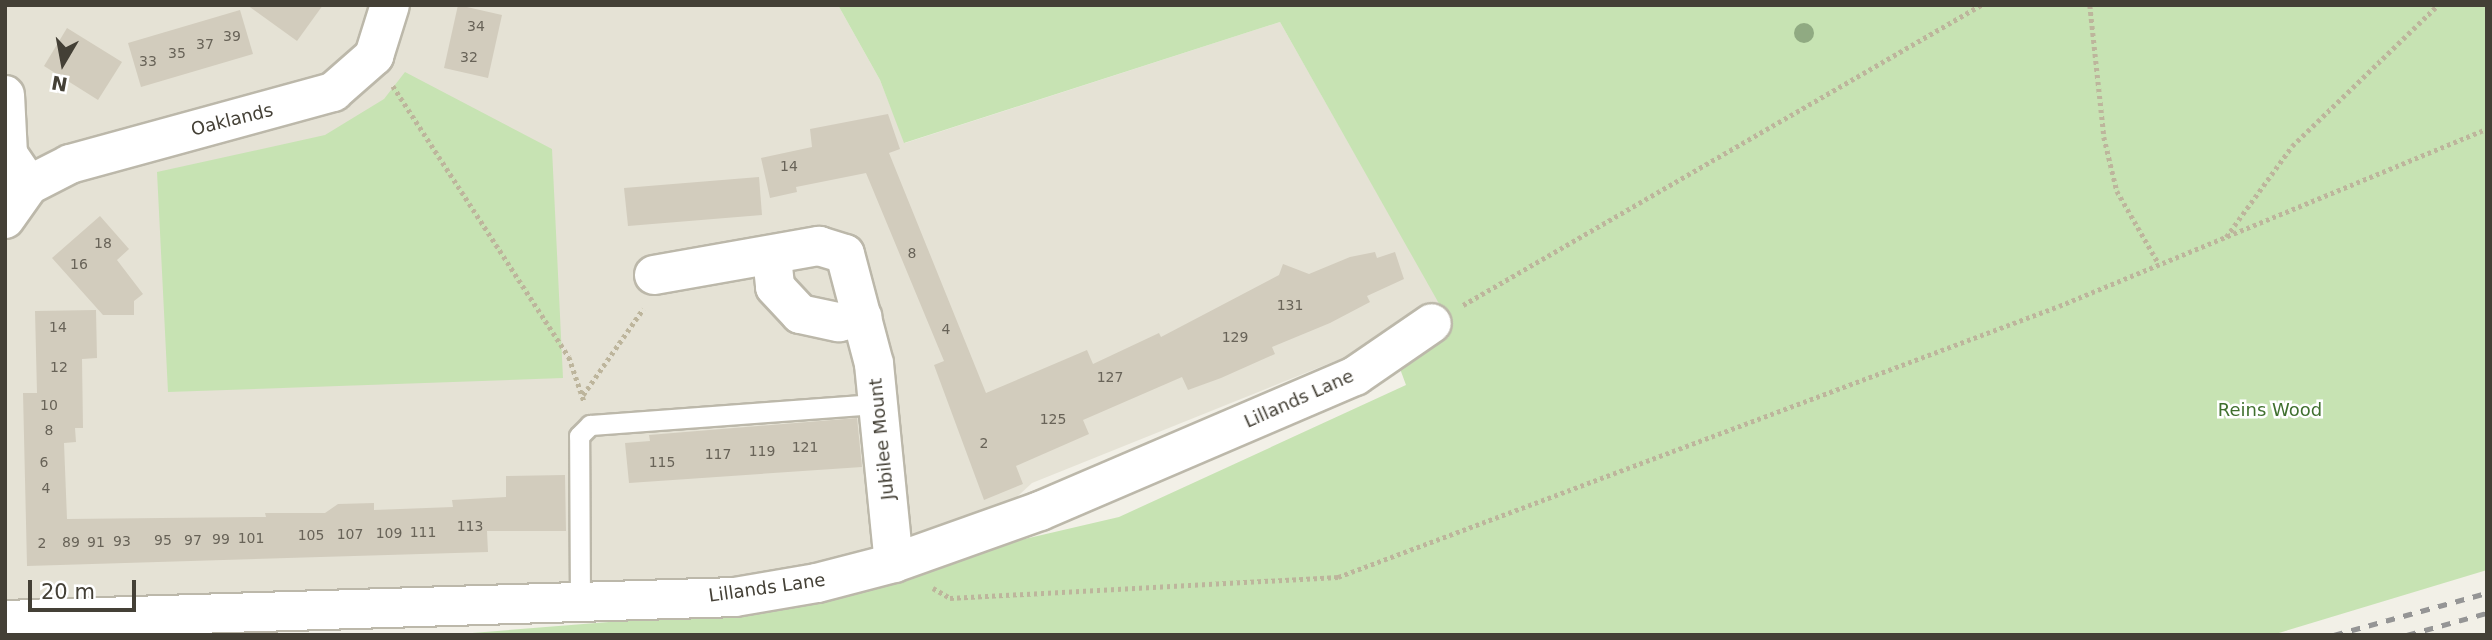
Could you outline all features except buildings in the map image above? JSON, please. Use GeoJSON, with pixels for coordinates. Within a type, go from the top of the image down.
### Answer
{"type":"FeatureCollection","features":[{"type":"Feature","properties":{"kind":"street"},"geometry":{"type":"LineString","coordinates":[[374,56],[390,5]]}},
{"type":"Feature","properties":{"kind":"street","name":"Oaklands"},"geometry":{"type":"LineString","coordinates":[[5,219],[29,185],[70,164],[124,146],[333,92],[374,56]]}},
{"type":"Feature","properties":{"kind":"street"},"geometry":{"type":"LineString","coordinates":[[5,95],[8,154],[29,185]]}},
{"type":"Feature","properties":{"kind":"street","name":"Jubilee Mount"},"geometry":{"type":"LineString","coordinates":[[654,275],[772,257],[819,246],[845,254],[862,317],[878,404],[894,563]]}},
{"type":"Feature","properties":{"kind":"street"},"geometry":{"type":"LineString","coordinates":[[772,257],[775,287],[800,314],[839,322],[862,317]]}},
{"type":"Feature","properties":{"kind":"street","name":"Lillands Lane"},"geometry":{"type":"LineString","coordinates":[[5,620],[735,597],[817,583],[894,563],[1040,511],[1355,376],[1432,323]]}},
{"type":"Feature","properties":{"kind":"lane"},"geometry":{"type":"LineString","coordinates":[[580,602],[579,436],[590,425],[878,404]]}},
{"type":"Feature","properties":{"kind":"path"},"geometry":{"type":"LineString","coordinates":[[1432,323],[1982,5]]}},
{"type":"Feature","properties":{"kind":"path"},"geometry":{"type":"LineString","coordinates":[[2090,5],[2104,137],[2118,191],[2160,264]]}},
{"type":"Feature","properties":{"kind":"path"},"geometry":{"type":"LineString","coordinates":[[2225,237],[2292,146],[2438,5]]}},
{"type":"Feature","properties":{"kind":"path"},"geometry":{"type":"LineString","coordinates":[[374,56],[569,357],[583,395],[590,425]]}},
{"type":"Feature","properties":{"kind":"path"},"geometry":{"type":"LineString","coordinates":[[894,563],[950,598],[1338,577],[2160,264],[2487,130]]}},
{"type":"Feature","properties":{"kind":"path"},"geometry":{"type":"LineString","coordinates":[[583,395],[647,303],[654,275]]}},
{"type":"Feature","properties":{"kind":"shaded area"},"geometry":{"type":"Polygon","coordinates":[[[5,5],[838,5],[880,80],[905,143],[1280,22],[1447,316],[1032,483],[1007,506],[860,559],[713,584],[5,601],[5,5]]]}},
{"type":"Feature","properties":{"kind":"green space","name":"Reins Wood"},"geometry":{"type":"Polygon","coordinates":[[[838,5],[2487,5],[2487,570],[2272,635],[447,635],[697,615],[1119,517],[1406,385],[1389,339],[1446,316],[1280,22],[904,143],[880,80],[838,5]]]}},
{"type":"Feature","properties":{"kind":"green space"},"geometry":{"type":"Polygon","coordinates":[[[405,72],[552,149],[563,378],[168,392],[157,172],[325,135],[384,99],[405,72]]]}},
{"type":"Feature","properties":{"kind":"railway"},"geometry":{"type":"LineString","coordinates":[[2334,635],[2487,593]]}},
{"type":"Feature","properties":{"kind":"railway"},"geometry":{"type":"LineString","coordinates":[[2407,635],[2487,613]]}}]}
